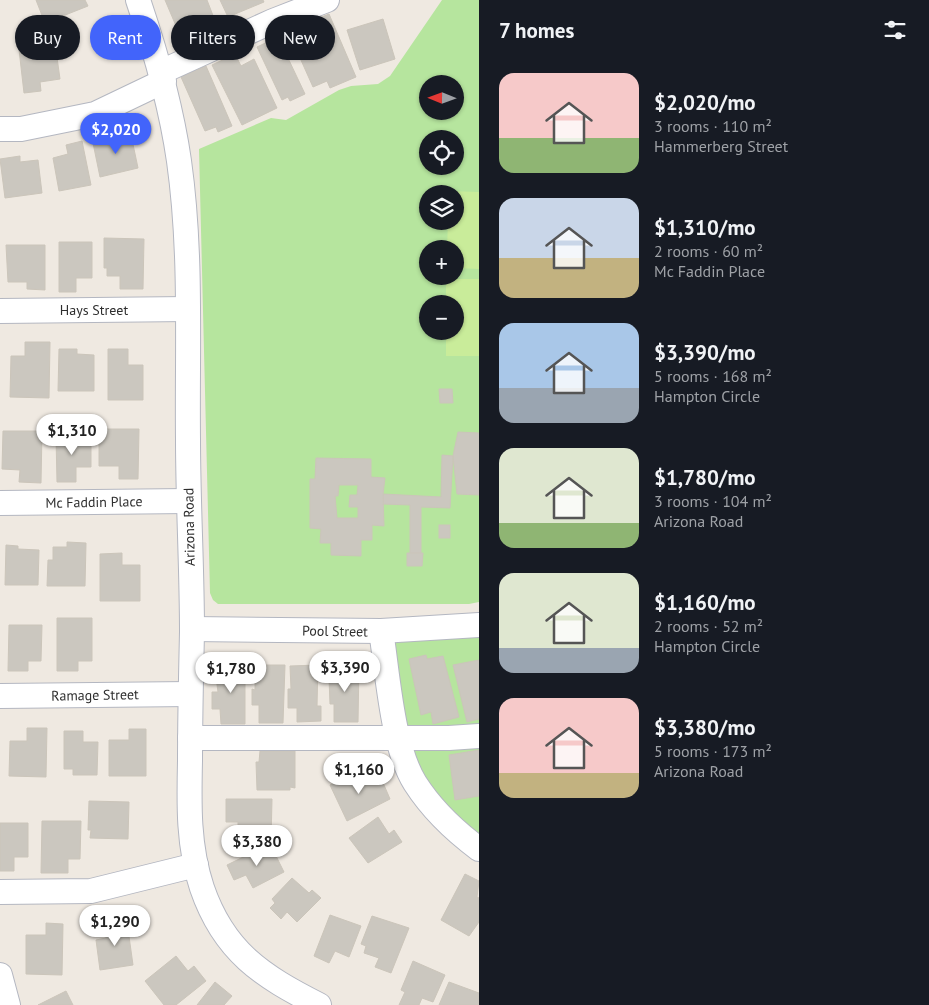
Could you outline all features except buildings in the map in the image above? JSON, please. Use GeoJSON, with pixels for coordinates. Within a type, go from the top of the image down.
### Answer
{"type":"FeatureCollection","features":[{"type":"Feature","properties":{"kind":"street","name":"Arizona Road"},"geometry":{"type":"LineString","coordinates":[[138,0],[162,77],[180,171],[188,309],[188,501],[192,629],[190,838],[202,888],[212,911],[238,952],[274,982],[319,1005]]}},
{"type":"Feature","properties":{"kind":"street"},"geometry":{"type":"LineString","coordinates":[[0,129],[21,129],[95,114],[162,77],[273,21],[327,0]]}},
{"type":"Feature","properties":{"kind":"street","name":"Hays Street"},"geometry":{"type":"LineString","coordinates":[[0,310],[188,309]]}},
{"type":"Feature","properties":{"kind":"street","name":"Mc Faddin Place"},"geometry":{"type":"LineString","coordinates":[[0,503],[188,501]]}},
{"type":"Feature","properties":{"kind":"street","name":"Pool Street"},"geometry":{"type":"LineString","coordinates":[[192,629],[381,631],[479,625]]}},
{"type":"Feature","properties":{"kind":"street"},"geometry":{"type":"LineString","coordinates":[[381,631],[397,737],[415,783],[444,818],[479,849]]}},
{"type":"Feature","properties":{"kind":"street","name":"Ramage Street"},"geometry":{"type":"LineString","coordinates":[[0,696],[190,694]]}},
{"type":"Feature","properties":{"kind":"street"},"geometry":{"type":"LineString","coordinates":[[190,738],[479,736]]}},
{"type":"Feature","properties":{"kind":"street"},"geometry":{"type":"LineString","coordinates":[[0,892],[91,890],[196,865]]}},
{"type":"Feature","properties":{"kind":"street"},"geometry":{"type":"LineString","coordinates":[[0,975],[8,1005]]}},
{"type":"Feature","properties":{"kind":"green space"},"geometry":{"type":"Polygon","coordinates":[[[442,0],[479,0],[479,602],[469,604],[218,604],[213,600],[210,593],[199,149],[271,118],[286,120],[339,90],[351,86],[378,84],[390,76],[442,0]]]}},
{"type":"Feature","properties":{"kind":"green space"},"geometry":{"type":"Polygon","coordinates":[[[464,192],[479,192],[479,269],[464,268],[464,240],[447,240],[448,230],[464,230],[464,192]]]}},
{"type":"Feature","properties":{"kind":"green space"},"geometry":{"type":"Polygon","coordinates":[[[464,279],[479,279],[479,356],[446,356],[446,340],[464,340],[464,295],[446,295],[446,285],[464,285],[464,279]]]}},
{"type":"Feature","properties":{"kind":"green space"},"geometry":{"type":"Polygon","coordinates":[[[479,625],[479,849],[415,783],[381,631],[479,625]]]}}]}
